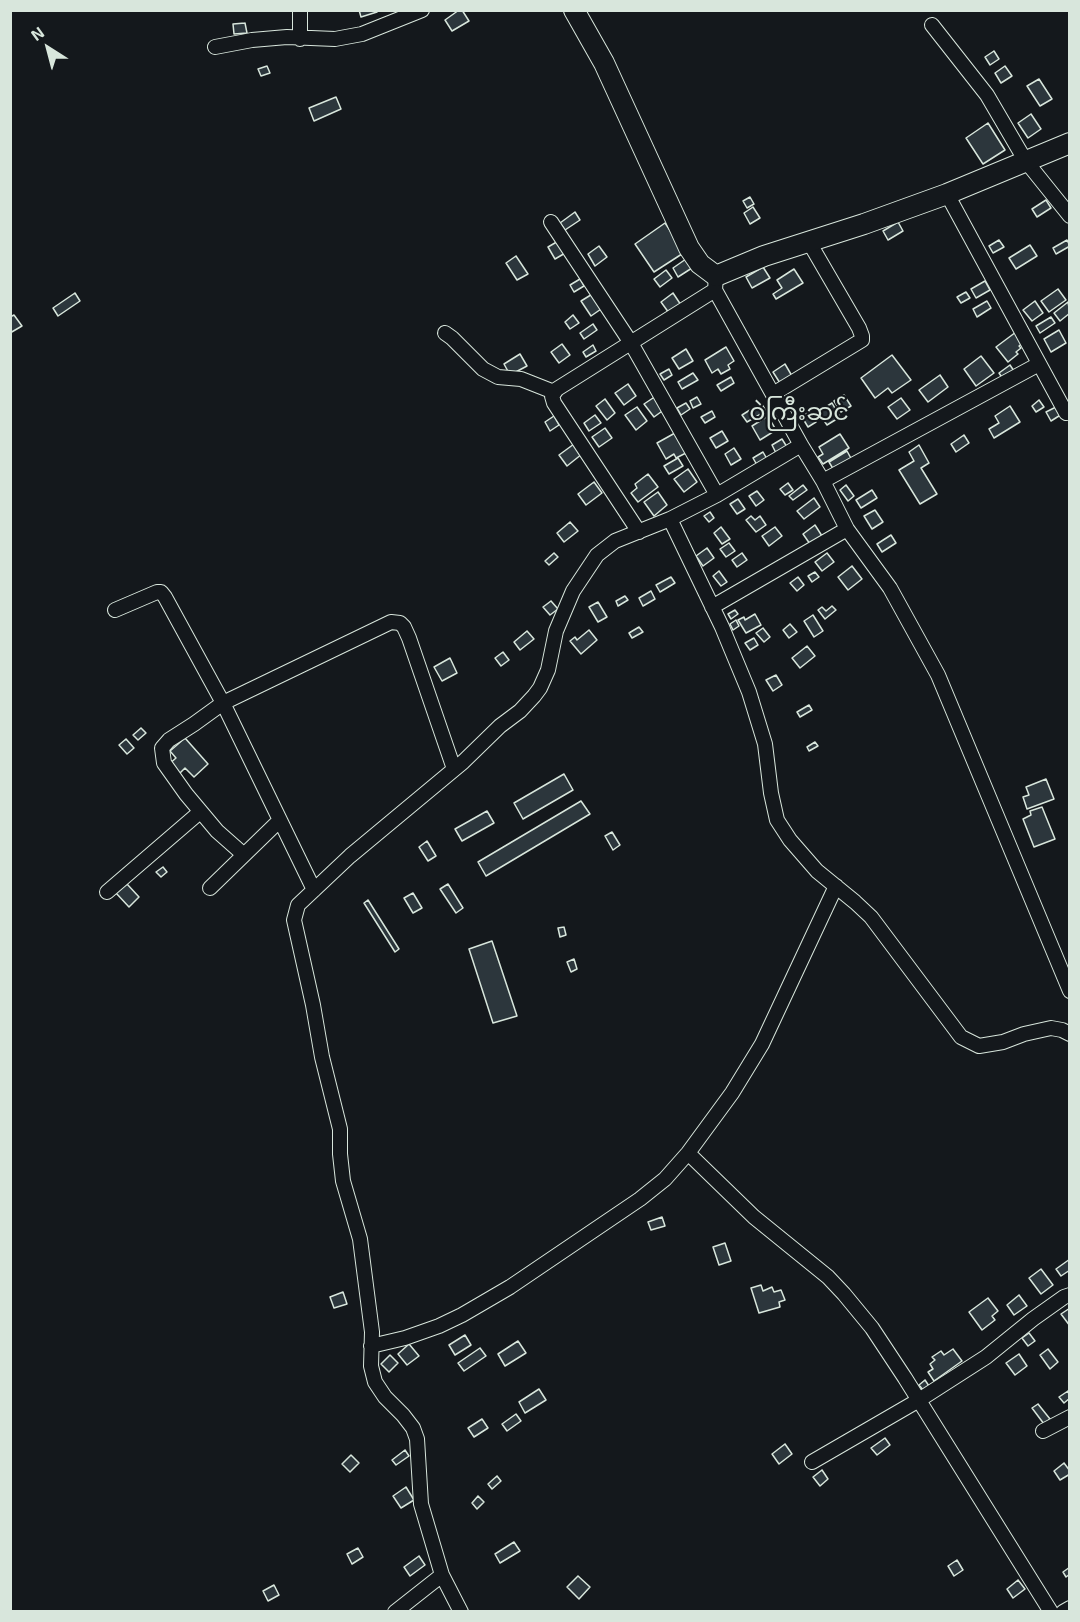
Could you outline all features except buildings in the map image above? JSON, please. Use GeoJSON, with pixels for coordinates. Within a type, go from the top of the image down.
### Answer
{"type":"FeatureCollection","features":[{"type":"Feature","properties":{"kind":"street"},"geometry":{"type":"LineString","coordinates":[[300,10],[300,39]]}},
{"type":"Feature","properties":{"kind":"street"},"geometry":{"type":"LineString","coordinates":[[215,47],[252,40],[287,37],[335,39],[362,34],[422,10]]}},
{"type":"Feature","properties":{"kind":"street"},"geometry":{"type":"LineString","coordinates":[[574,10],[604,63],[689,248],[716,283],[773,394],[847,529],[890,588],[938,675],[1070,991]]}},
{"type":"Feature","properties":{"kind":"street"},"geometry":{"type":"LineString","coordinates":[[932,25],[987,95],[1025,160],[1070,216]]}},
{"type":"Feature","properties":{"kind":"street"},"geometry":{"type":"LineString","coordinates":[[639,532],[554,403],[552,396],[554,392],[631,343],[716,283],[764,256],[947,194],[1070,143]]}},
{"type":"Feature","properties":{"kind":"street"},"geometry":{"type":"LineString","coordinates":[[947,194],[1066,413]]}},
{"type":"Feature","properties":{"kind":"street"},"geometry":{"type":"LineString","coordinates":[[551,222],[631,343],[717,495]]}},
{"type":"Feature","properties":{"kind":"street"},"geometry":{"type":"LineString","coordinates":[[773,394],[862,340],[859,328],[809,242]]}},
{"type":"Feature","properties":{"kind":"street"},"geometry":{"type":"LineString","coordinates":[[445,333],[483,369],[498,377],[521,379],[554,392]]}},
{"type":"Feature","properties":{"kind":"street"},"geometry":{"type":"LineString","coordinates":[[823,482],[1039,364]]}},
{"type":"Feature","properties":{"kind":"street"},"geometry":{"type":"LineString","coordinates":[[461,1611],[442,1575],[421,1504],[417,1439],[413,1428],[384,1397],[375,1382],[371,1365],[372,1332],[360,1239],[343,1181],[340,1129],[322,1057],[294,920],[298,905],[350,856],[520,711],[540,688],[548,670],[556,631],[573,591],[597,555],[615,541],[670,519],[717,495],[801,446]]}},
{"type":"Feature","properties":{"kind":"street"},"geometry":{"type":"LineString","coordinates":[[670,519],[749,692],[765,744],[777,820],[790,840],[817,871],[871,918],[961,1037],[979,1046],[1003,1042],[1024,1034],[1052,1028],[1070,1034]]}},
{"type":"Feature","properties":{"kind":"street"},"geometry":{"type":"LineString","coordinates":[[712,607],[847,529]]}},
{"type":"Feature","properties":{"kind":"street"},"geometry":{"type":"LineString","coordinates":[[116,610],[161,592],[223,703],[314,890]]}},
{"type":"Feature","properties":{"kind":"street"},"geometry":{"type":"LineString","coordinates":[[243,854],[200,812],[164,763],[162,748],[168,740],[223,703],[391,621],[400,623],[410,638],[454,769]]}},
{"type":"Feature","properties":{"kind":"street"},"geometry":{"type":"LineString","coordinates":[[107,892],[200,812]]}},
{"type":"Feature","properties":{"kind":"street"},"geometry":{"type":"LineString","coordinates":[[210,888],[280,820]]}},
{"type":"Feature","properties":{"kind":"street"},"geometry":{"type":"LineString","coordinates":[[371,1346],[405,1338],[462,1315],[510,1287],[640,1199],[664,1179],[688,1153],[732,1093],[762,1044],[836,886]]}},
{"type":"Feature","properties":{"kind":"street"},"geometry":{"type":"LineString","coordinates":[[688,1153],[736,1202],[828,1277],[872,1328],[1051,1611]]}},
{"type":"Feature","properties":{"kind":"street"},"geometry":{"type":"LineString","coordinates":[[812,1462],[919,1401],[986,1357],[1033,1319],[1070,1295]]}},
{"type":"Feature","properties":{"kind":"street"},"geometry":{"type":"LineString","coordinates":[[1043,1431],[1070,1417]]}},
{"type":"Feature","properties":{"kind":"street"},"geometry":{"type":"LineString","coordinates":[[395,1611],[442,1575]]}},
{"type":"Feature","properties":{"kind":"street"},"geometry":{"type":"LineString","coordinates":[[1063,1611],[1070,1608]]}},
{"type":"Feature","properties":{"kind":"district","name":"ဝဲကြီးဆင်"},"geometry":{"type":"Point","coordinates":[799,412]}}]}
